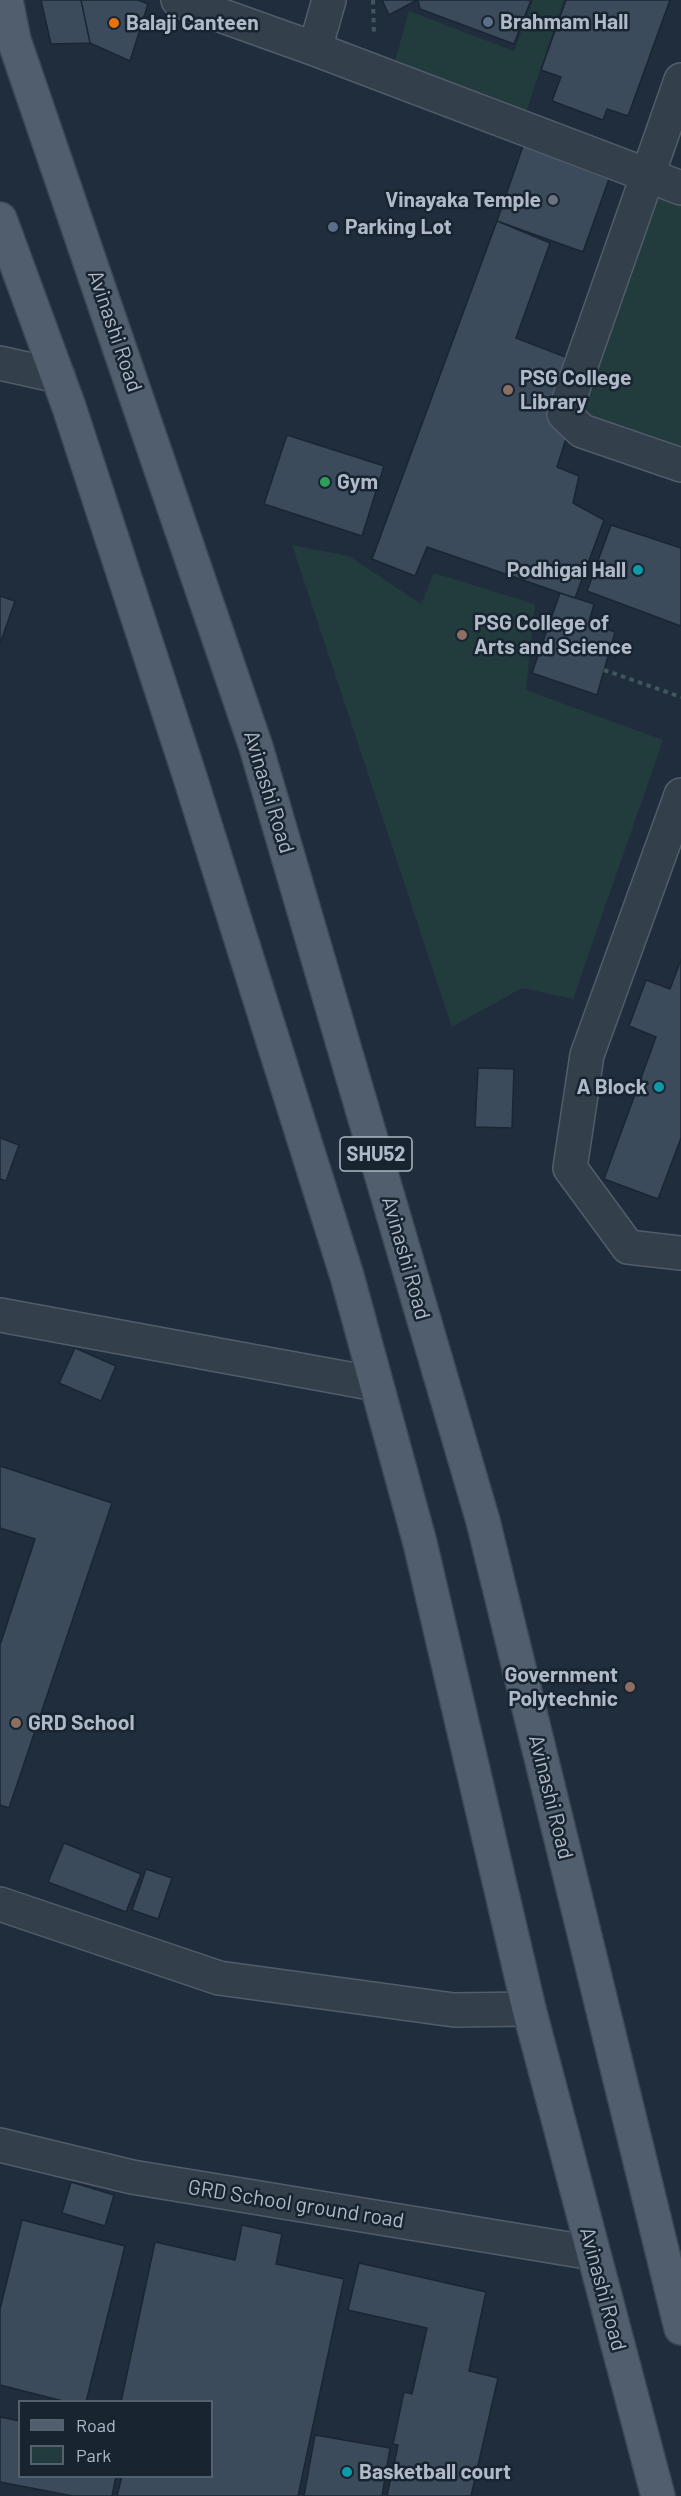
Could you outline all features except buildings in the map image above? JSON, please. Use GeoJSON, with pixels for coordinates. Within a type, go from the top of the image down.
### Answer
{"type":"FeatureCollection","features":[{"type":"Feature","properties":{"kind":"main road","name":"Avinashi Road"},"geometry":{"type":"LineString","coordinates":[[6,0],[14,40],[256,747],[476,1498],[681,2328]]}},
{"type":"Feature","properties":{"kind":"main road","name":"Avinashi Road"},"geometry":{"type":"LineString","coordinates":[[0,219],[58,376],[203,820],[347,1276],[420,1543],[529,2009],[658,2496]]}},
{"type":"Feature","properties":{"kind":"street"},"geometry":{"type":"LineString","coordinates":[[178,0],[315,49],[681,188]]}},
{"type":"Feature","properties":{"kind":"street"},"geometry":{"type":"LineString","coordinates":[[315,49],[329,0]]}},
{"type":"Feature","properties":{"kind":"street"},"geometry":{"type":"LineString","coordinates":[[681,80],[649,177],[564,414],[582,431],[681,465]]}},
{"type":"Feature","properties":{"kind":"street"},"geometry":{"type":"LineString","coordinates":[[0,363],[58,376]]}},
{"type":"Feature","properties":{"kind":"street"},"geometry":{"type":"LineString","coordinates":[[681,795],[587,1055],[570,1168],[628,1247],[681,1253]]}},
{"type":"Feature","properties":{"kind":"street"},"geometry":{"type":"LineString","coordinates":[[0,1314],[376,1384]]}},
{"type":"Feature","properties":{"kind":"street"},"geometry":{"type":"LineString","coordinates":[[0,1904],[219,1978],[453,2010],[529,2009]]}},
{"type":"Feature","properties":{"kind":"street","name":"GRD School ground road"},"geometry":{"type":"LineString","coordinates":[[0,2145],[132,2177],[593,2253]]}},
{"type":"Feature","properties":{"kind":"path"},"geometry":{"type":"LineString","coordinates":[[373,0],[374,36]]}},
{"type":"Feature","properties":{"kind":"path"},"geometry":{"type":"LineString","coordinates":[[604,670],[681,697]]}},
{"type":"Feature","properties":{"kind":"green space"},"geometry":{"type":"Polygon","coordinates":[[[533,0],[564,0],[526,112],[394,64],[409,11],[514,51],[533,0]]]}},
{"type":"Feature","properties":{"kind":"green space"},"geometry":{"type":"Polygon","coordinates":[[[657,191],[681,200],[681,452],[574,414],[657,191]]]}},
{"type":"Feature","properties":{"kind":"green space"},"geometry":{"type":"Polygon","coordinates":[[[292,545],[349,556],[421,604],[434,573],[535,604],[526,690],[663,740],[573,999],[522,988],[452,1027],[292,545]]]}},
{"type":"Feature","properties":{"kind":"place","name":"Brahmam Hall"},"geometry":{"type":"Point","coordinates":[488,22]}},
{"type":"Feature","properties":{"kind":"place","name":"Balaji Canteen"},"geometry":{"type":"Point","coordinates":[114,23]}},
{"type":"Feature","properties":{"kind":"place","name":"Vinayaka Temple"},"geometry":{"type":"Point","coordinates":[553,200]}},
{"type":"Feature","properties":{"kind":"place","name":"Parking Lot"},"geometry":{"type":"Point","coordinates":[333,227]}},
{"type":"Feature","properties":{"kind":"place","name":"PSG College Library"},"geometry":{"type":"Point","coordinates":[508,390]}},
{"type":"Feature","properties":{"kind":"place","name":"Gym"},"geometry":{"type":"Point","coordinates":[325,482]}},
{"type":"Feature","properties":{"kind":"place","name":"Podhigai Hall"},"geometry":{"type":"Point","coordinates":[638,570]}},
{"type":"Feature","properties":{"kind":"place","name":"PSG College of Arts and Science"},"geometry":{"type":"Point","coordinates":[462,635]}},
{"type":"Feature","properties":{"kind":"place","name":"A Block"},"geometry":{"type":"Point","coordinates":[659,1087]}},
{"type":"Feature","properties":{"kind":"place","name":"Government Polytechnic"},"geometry":{"type":"Point","coordinates":[630,1687]}},
{"type":"Feature","properties":{"kind":"place","name":"GRD School"},"geometry":{"type":"Point","coordinates":[16,1723]}},
{"type":"Feature","properties":{"kind":"place","name":"Basketball court"},"geometry":{"type":"Point","coordinates":[347,2472]}}]}
